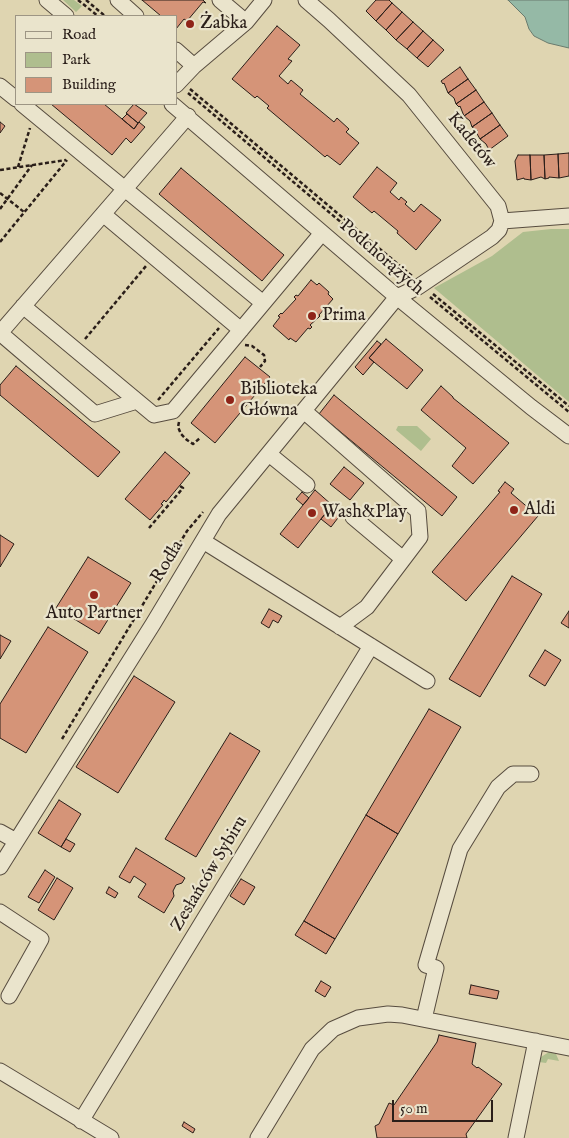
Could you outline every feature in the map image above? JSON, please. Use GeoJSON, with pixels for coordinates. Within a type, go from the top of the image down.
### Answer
{"type":"FeatureCollection","features":[{"type":"Feature","properties":{"kind":"street"},"geometry":{"type":"LineString","coordinates":[[47,0],[65,15]]}},
{"type":"Feature","properties":{"kind":"street"},"geometry":{"type":"LineString","coordinates":[[118,0],[135,15]]}},
{"type":"Feature","properties":{"kind":"street"},"geometry":{"type":"LineString","coordinates":[[220,0],[246,22]]}},
{"type":"Feature","properties":{"kind":"street"},"geometry":{"type":"LineString","coordinates":[[182,87],[194,66],[246,22],[264,0]]}},
{"type":"Feature","properties":{"kind":"street","name":"Kadetów"},"geometry":{"type":"LineString","coordinates":[[306,0],[409,95],[498,206],[502,221]]}},
{"type":"Feature","properties":{"kind":"street"},"geometry":{"type":"LineString","coordinates":[[178,52],[194,66]]}},
{"type":"Feature","properties":{"kind":"street"},"geometry":{"type":"LineString","coordinates":[[0,86],[15,98]]}},
{"type":"Feature","properties":{"kind":"street"},"geometry":{"type":"LineString","coordinates":[[23,105],[263,303]]}},
{"type":"Feature","properties":{"kind":"street","name":"Podchorążych"},"geometry":{"type":"LineString","coordinates":[[173,105],[397,297],[569,436]]}},
{"type":"Feature","properties":{"kind":"street"},"geometry":{"type":"LineString","coordinates":[[137,401],[96,414],[1,330],[188,116]]}},
{"type":"Feature","properties":{"kind":"street"},"geometry":{"type":"LineString","coordinates":[[103,214],[241,330]]}},
{"type":"Feature","properties":{"kind":"street"},"geometry":{"type":"LineString","coordinates":[[397,297],[418,287],[492,237],[499,230],[502,221],[569,216]]}},
{"type":"Feature","properties":{"kind":"street"},"geometry":{"type":"LineString","coordinates":[[23,306],[154,415],[174,411],[322,233]]}},
{"type":"Feature","properties":{"kind":"street","name":"Rodła"},"geometry":{"type":"LineString","coordinates":[[0,867],[138,648],[219,514],[397,297]]}},
{"type":"Feature","properties":{"kind":"street"},"geometry":{"type":"LineString","coordinates":[[304,411],[418,511],[420,537],[367,607],[340,627]]}},
{"type":"Feature","properties":{"kind":"street"},"geometry":{"type":"LineString","coordinates":[[269,454],[307,485]]}},
{"type":"Feature","properties":{"kind":"street"},"geometry":{"type":"LineString","coordinates":[[353,517],[403,559]]}},
{"type":"Feature","properties":{"kind":"street"},"geometry":{"type":"LineString","coordinates":[[203,541],[427,681]]}},
{"type":"Feature","properties":{"kind":"street","name":"Zesłańców Sybiru"},"geometry":{"type":"LineString","coordinates":[[81,1120],[370,646]]}},
{"type":"Feature","properties":{"kind":"street"},"geometry":{"type":"LineString","coordinates":[[424,1019],[436,968],[426,965],[460,849],[498,786],[513,774],[531,774]]}},
{"type":"Feature","properties":{"kind":"street"},"geometry":{"type":"LineString","coordinates":[[0,832],[16,841]]}},
{"type":"Feature","properties":{"kind":"street"},"geometry":{"type":"LineString","coordinates":[[0,912],[41,939],[9,996]]}},
{"type":"Feature","properties":{"kind":"street"},"geometry":{"type":"LineString","coordinates":[[258,1138],[312,1048],[333,1029],[358,1018],[388,1014],[424,1019],[569,1048]]}},
{"type":"Feature","properties":{"kind":"street"},"geometry":{"type":"LineString","coordinates":[[516,1138],[536,1041]]}},
{"type":"Feature","properties":{"kind":"street"},"geometry":{"type":"LineString","coordinates":[[0,1071],[111,1138]]}},
{"type":"Feature","properties":{"kind":"path"},"geometry":{"type":"LineString","coordinates":[[78,0],[97,15]]}},
{"type":"Feature","properties":{"kind":"path"},"geometry":{"type":"LineString","coordinates":[[86,0],[104,15]]}},
{"type":"Feature","properties":{"kind":"path"},"geometry":{"type":"LineString","coordinates":[[182,87],[417,281]]}},
{"type":"Feature","properties":{"kind":"path"},"geometry":{"type":"LineString","coordinates":[[182,87],[414,284]]}},
{"type":"Feature","properties":{"kind":"path"},"geometry":{"type":"LineString","coordinates":[[18,167],[30,129]]}},
{"type":"Feature","properties":{"kind":"path"},"geometry":{"type":"LineString","coordinates":[[0,170],[68,160],[0,242]]}},
{"type":"Feature","properties":{"kind":"path"},"geometry":{"type":"LineString","coordinates":[[0,209],[32,165]]}},
{"type":"Feature","properties":{"kind":"path"},"geometry":{"type":"LineString","coordinates":[[0,193],[24,212]]}},
{"type":"Feature","properties":{"kind":"path"},"geometry":{"type":"LineString","coordinates":[[82,342],[147,265]]}},
{"type":"Feature","properties":{"kind":"path"},"geometry":{"type":"LineString","coordinates":[[427,289],[569,406]]}},
{"type":"Feature","properties":{"kind":"path"},"geometry":{"type":"LineString","coordinates":[[424,292],[569,412]]}},
{"type":"Feature","properties":{"kind":"path"},"geometry":{"type":"LineString","coordinates":[[154,404],[220,327]]}},
{"type":"Feature","properties":{"kind":"path"},"geometry":{"type":"LineString","coordinates":[[243,345],[252,346],[264,355],[265,361],[260,367]]}},
{"type":"Feature","properties":{"kind":"path"},"geometry":{"type":"LineString","coordinates":[[180,417],[178,427],[181,434],[193,444],[200,438]]}},
{"type":"Feature","properties":{"kind":"path"},"geometry":{"type":"LineString","coordinates":[[149,528],[161,510],[168,506],[183,488],[180,486]]}},
{"type":"Feature","properties":{"kind":"path"},"geometry":{"type":"LineString","coordinates":[[163,502],[168,506]]}},
{"type":"Feature","properties":{"kind":"green space"},"geometry":{"type":"Polygon","coordinates":[[[63,0],[74,0],[82,6],[76,12],[63,0]]]}},
{"type":"Feature","properties":{"kind":"green space"},"geometry":{"type":"Polygon","coordinates":[[[569,229],[569,402],[434,288],[492,256],[523,232],[569,229]]]}},
{"type":"Feature","properties":{"kind":"green space"},"geometry":{"type":"Polygon","coordinates":[[[398,426],[417,426],[431,439],[421,451],[396,430],[398,426]]]}},
{"type":"Feature","properties":{"kind":"green space"},"geometry":{"type":"Polygon","coordinates":[[[549,1052],[556,1054],[559,1061],[548,1059],[546,1063],[539,1062],[541,1057],[549,1052]]]}},
{"type":"Feature","properties":{"kind":"shaded area"},"geometry":{"type":"Polygon","coordinates":[[[508,0],[569,0],[569,48],[548,43],[534,36],[529,29],[525,17],[508,0]]]}},
{"type":"Feature","properties":{"kind":"building"},"geometry":{"type":"Polygon","coordinates":[[[142,0],[203,0],[206,3],[203,2],[187,21],[184,19],[178,26],[178,15],[160,15],[142,0]]]}},
{"type":"Feature","properties":{"kind":"building"},"geometry":{"type":"Polygon","coordinates":[[[376,0],[389,0],[392,3],[376,21],[366,11],[376,0]]]}},
{"type":"Feature","properties":{"kind":"building"},"geometry":{"type":"Polygon","coordinates":[[[392,3],[402,12],[386,30],[376,21],[392,3]]]}},
{"type":"Feature","properties":{"kind":"building"},"geometry":{"type":"Polygon","coordinates":[[[402,12],[413,22],[396,40],[386,30],[402,12]]]}},
{"type":"Feature","properties":{"kind":"building"},"geometry":{"type":"Polygon","coordinates":[[[413,22],[423,31],[407,49],[396,40],[413,22]]]}},
{"type":"Feature","properties":{"kind":"building"},"geometry":{"type":"Polygon","coordinates":[[[277,26],[300,45],[288,59],[292,61],[279,76],[288,84],[291,80],[303,90],[300,94],[334,122],[337,118],[349,129],[346,132],[359,143],[340,165],[327,155],[325,157],[267,108],[269,106],[257,96],[255,98],[232,79],[277,26]]]}},
{"type":"Feature","properties":{"kind":"building"},"geometry":{"type":"Polygon","coordinates":[[[423,31],[433,40],[417,58],[407,49],[423,31]]]}},
{"type":"Feature","properties":{"kind":"building"},"geometry":{"type":"Polygon","coordinates":[[[433,40],[444,50],[428,67],[417,58],[433,40]]]}},
{"type":"Feature","properties":{"kind":"building"},"geometry":{"type":"Polygon","coordinates":[[[460,67],[468,79],[448,93],[444,83],[441,81],[460,67]]]}},
{"type":"Feature","properties":{"kind":"building"},"geometry":{"type":"Polygon","coordinates":[[[468,79],[476,90],[456,104],[454,98],[448,93],[468,79]]]}},
{"type":"Feature","properties":{"kind":"building"},"geometry":{"type":"Polygon","coordinates":[[[476,90],[484,102],[464,116],[460,106],[456,104],[476,90]]]}},
{"type":"Feature","properties":{"kind":"building"},"geometry":{"type":"Polygon","coordinates":[[[484,102],[492,113],[472,127],[470,121],[464,116],[484,102]]]}},
{"type":"Feature","properties":{"kind":"building"},"geometry":{"type":"Polygon","coordinates":[[[52,105],[105,105],[134,129],[139,122],[145,127],[131,143],[126,138],[112,155],[52,105]]]}},
{"type":"Feature","properties":{"kind":"building"},"geometry":{"type":"Polygon","coordinates":[[[133,105],[135,105],[147,113],[138,123],[126,113],[133,105]]]}},
{"type":"Feature","properties":{"kind":"building"},"geometry":{"type":"Polygon","coordinates":[[[492,113],[500,125],[480,139],[476,132],[478,131],[472,127],[492,113]]]}},
{"type":"Feature","properties":{"kind":"building"},"geometry":{"type":"Polygon","coordinates":[[[127,114],[138,123],[134,129],[122,119],[127,114]]]}},
{"type":"Feature","properties":{"kind":"building"},"geometry":{"type":"Polygon","coordinates":[[[0,122],[5,126],[0,133],[0,122]]]}},
{"type":"Feature","properties":{"kind":"building"},"geometry":{"type":"Polygon","coordinates":[[[500,125],[508,136],[489,150],[480,139],[500,125]]]}},
{"type":"Feature","properties":{"kind":"building"},"geometry":{"type":"Polygon","coordinates":[[[569,153],[569,176],[559,178],[558,154],[569,153]]]}},
{"type":"Feature","properties":{"kind":"building"},"geometry":{"type":"Polygon","coordinates":[[[558,154],[559,178],[549,177],[545,179],[544,155],[558,154]]]}},
{"type":"Feature","properties":{"kind":"building"},"geometry":{"type":"Polygon","coordinates":[[[518,155],[530,155],[531,180],[524,178],[517,180],[515,161],[518,155]]]}},
{"type":"Feature","properties":{"kind":"building"},"geometry":{"type":"Polygon","coordinates":[[[530,155],[544,155],[545,179],[541,177],[531,180],[530,155]]]}},
{"type":"Feature","properties":{"kind":"building"},"geometry":{"type":"Polygon","coordinates":[[[377,167],[397,183],[390,192],[399,200],[401,197],[407,202],[405,204],[414,212],[421,204],[441,220],[416,250],[397,233],[398,231],[353,197],[377,167]]]}},
{"type":"Feature","properties":{"kind":"building"},"geometry":{"type":"Polygon","coordinates":[[[181,168],[284,255],[262,281],[159,194],[181,168]]]}},
{"type":"Feature","properties":{"kind":"building"},"geometry":{"type":"Polygon","coordinates":[[[311,280],[317,285],[319,283],[329,292],[328,294],[333,299],[320,316],[310,325],[312,327],[310,329],[308,328],[296,342],[290,338],[289,340],[273,326],[280,317],[278,316],[296,299],[294,297],[298,296],[311,280]]]}},
{"type":"Feature","properties":{"kind":"building"},"geometry":{"type":"Polygon","coordinates":[[[386,339],[423,370],[407,389],[369,358],[386,339]]]}},
{"type":"Feature","properties":{"kind":"building"},"geometry":{"type":"Polygon","coordinates":[[[377,341],[381,344],[369,358],[374,362],[363,375],[355,367],[377,341]]]}},
{"type":"Feature","properties":{"kind":"building","name":"Biblioteka Główna"},"geometry":{"type":"Polygon","coordinates":[[[245,357],[270,377],[215,443],[191,423],[245,357]]]}},
{"type":"Feature","properties":{"kind":"building"},"geometry":{"type":"Polygon","coordinates":[[[16,366],[120,452],[98,477],[0,395],[0,385],[16,366]]]}},
{"type":"Feature","properties":{"kind":"building"},"geometry":{"type":"Polygon","coordinates":[[[441,386],[509,443],[473,484],[452,466],[466,448],[421,410],[441,386]]]}},
{"type":"Feature","properties":{"kind":"building"},"geometry":{"type":"Polygon","coordinates":[[[334,395],[457,497],[442,516],[319,414],[334,395]]]}},
{"type":"Feature","properties":{"kind":"building"},"geometry":{"type":"Polygon","coordinates":[[[165,452],[190,473],[166,502],[164,500],[161,504],[163,505],[150,520],[125,499],[165,452]]]}},
{"type":"Feature","properties":{"kind":"building"},"geometry":{"type":"Polygon","coordinates":[[[344,467],[364,483],[350,500],[330,484],[344,467]]]}},
{"type":"Feature","properties":{"kind":"building"},"geometry":{"type":"Polygon","coordinates":[[[505,482],[514,489],[511,493],[538,516],[466,601],[432,572],[500,492],[498,491],[505,482]]]}},
{"type":"Feature","properties":{"kind":"building","name":"Wash&Play"},"geometry":{"type":"Polygon","coordinates":[[[315,490],[332,505],[298,548],[280,534],[315,490]]]}},
{"type":"Feature","properties":{"kind":"building"},"geometry":{"type":"Polygon","coordinates":[[[302,492],[309,498],[303,505],[296,499],[302,492]]]}},
{"type":"Feature","properties":{"kind":"building"},"geometry":{"type":"Polygon","coordinates":[[[332,506],[341,514],[331,527],[321,519],[332,506]]]}},
{"type":"Feature","properties":{"kind":"building"},"geometry":{"type":"Polygon","coordinates":[[[0,535],[14,544],[0,567],[0,535]]]}},
{"type":"Feature","properties":{"kind":"building","name":"Auto Partner"},"geometry":{"type":"Polygon","coordinates":[[[88,557],[131,583],[99,634],[56,608],[88,557]]]}},
{"type":"Feature","properties":{"kind":"building"},"geometry":{"type":"Polygon","coordinates":[[[512,576],[542,594],[480,697],[449,679],[512,576]]]}},
{"type":"Feature","properties":{"kind":"building"},"geometry":{"type":"Polygon","coordinates":[[[269,609],[282,616],[278,623],[273,620],[269,628],[261,623],[269,609]]]}},
{"type":"Feature","properties":{"kind":"building"},"geometry":{"type":"Polygon","coordinates":[[[569,611],[569,628],[561,623],[569,611]]]}},
{"type":"Feature","properties":{"kind":"building"},"geometry":{"type":"Polygon","coordinates":[[[48,627],[88,652],[26,753],[0,738],[0,704],[48,627]]]}},
{"type":"Feature","properties":{"kind":"building"},"geometry":{"type":"Polygon","coordinates":[[[0,635],[11,641],[0,659],[0,635]]]}},
{"type":"Feature","properties":{"kind":"building"},"geometry":{"type":"Polygon","coordinates":[[[545,650],[561,660],[545,686],[529,676],[545,650]]]}},
{"type":"Feature","properties":{"kind":"building"},"geometry":{"type":"Polygon","coordinates":[[[134,676],[175,702],[118,793],[76,767],[134,676]]]}},
{"type":"Feature","properties":{"kind":"building"},"geometry":{"type":"Polygon","coordinates":[[[429,709],[461,727],[398,834],[366,815],[429,709]]]}},
{"type":"Feature","properties":{"kind":"building"},"geometry":{"type":"Polygon","coordinates":[[[230,733],[260,751],[196,857],[165,839],[230,733]]]}},
{"type":"Feature","properties":{"kind":"building"},"geometry":{"type":"Polygon","coordinates":[[[59,800],[81,814],[61,847],[38,833],[59,800]]]}},
{"type":"Feature","properties":{"kind":"building"},"geometry":{"type":"Polygon","coordinates":[[[366,815],[398,834],[335,939],[304,921],[366,815]]]}},
{"type":"Feature","properties":{"kind":"building"},"geometry":{"type":"Polygon","coordinates":[[[66,839],[75,844],[70,852],[61,847],[66,839]]]}},
{"type":"Feature","properties":{"kind":"building"},"geometry":{"type":"Polygon","coordinates":[[[136,848],[185,878],[182,883],[176,885],[173,891],[174,896],[164,913],[138,897],[146,884],[134,876],[130,883],[119,877],[136,848]]]}},
{"type":"Feature","properties":{"kind":"building"},"geometry":{"type":"Polygon","coordinates":[[[45,870],[55,877],[39,903],[28,897],[45,870]]]}},
{"type":"Feature","properties":{"kind":"building"},"geometry":{"type":"Polygon","coordinates":[[[57,878],[73,888],[54,920],[38,910],[57,878]]]}},
{"type":"Feature","properties":{"kind":"building"},"geometry":{"type":"Polygon","coordinates":[[[241,879],[255,887],[244,905],[230,896],[241,879]]]}},
{"type":"Feature","properties":{"kind":"building"},"geometry":{"type":"Polygon","coordinates":[[[109,887],[118,893],[115,898],[106,893],[109,887]]]}},
{"type":"Feature","properties":{"kind":"building"},"geometry":{"type":"Polygon","coordinates":[[[304,921],[335,939],[326,954],[295,935],[304,921]]]}},
{"type":"Feature","properties":{"kind":"building"},"geometry":{"type":"Polygon","coordinates":[[[321,981],[331,987],[325,997],[315,991],[321,981]]]}},
{"type":"Feature","properties":{"kind":"building"},"geometry":{"type":"Polygon","coordinates":[[[471,985],[499,991],[497,999],[469,994],[471,985]]]}},
{"type":"Feature","properties":{"kind":"building"},"geometry":{"type":"Polygon","coordinates":[[[439,1035],[476,1043],[472,1064],[502,1084],[466,1134],[467,1138],[377,1138],[375,1126],[379,1124],[389,1103],[394,1105],[437,1042],[439,1035]]]}},
{"type":"Feature","properties":{"kind":"building"},"geometry":{"type":"Polygon","coordinates":[[[184,1122],[195,1129],[193,1133],[182,1126],[184,1122]]]}},
{"type":"Feature","properties":{"kind":"place","name":"Żabka"},"geometry":{"type":"Point","coordinates":[190,24]}},
{"type":"Feature","properties":{"kind":"place","name":"Prima"},"geometry":{"type":"Point","coordinates":[312,316]}},
{"type":"Feature","properties":{"kind":"place","name":"Biblioteka Główna"},"geometry":{"type":"Point","coordinates":[230,400]}},
{"type":"Feature","properties":{"kind":"place","name":"Aldi"},"geometry":{"type":"Point","coordinates":[514,510]}},
{"type":"Feature","properties":{"kind":"place","name":"Wash&Play"},"geometry":{"type":"Point","coordinates":[312,513]}},
{"type":"Feature","properties":{"kind":"place","name":"Auto Partner"},"geometry":{"type":"Point","coordinates":[94,595]}}]}
